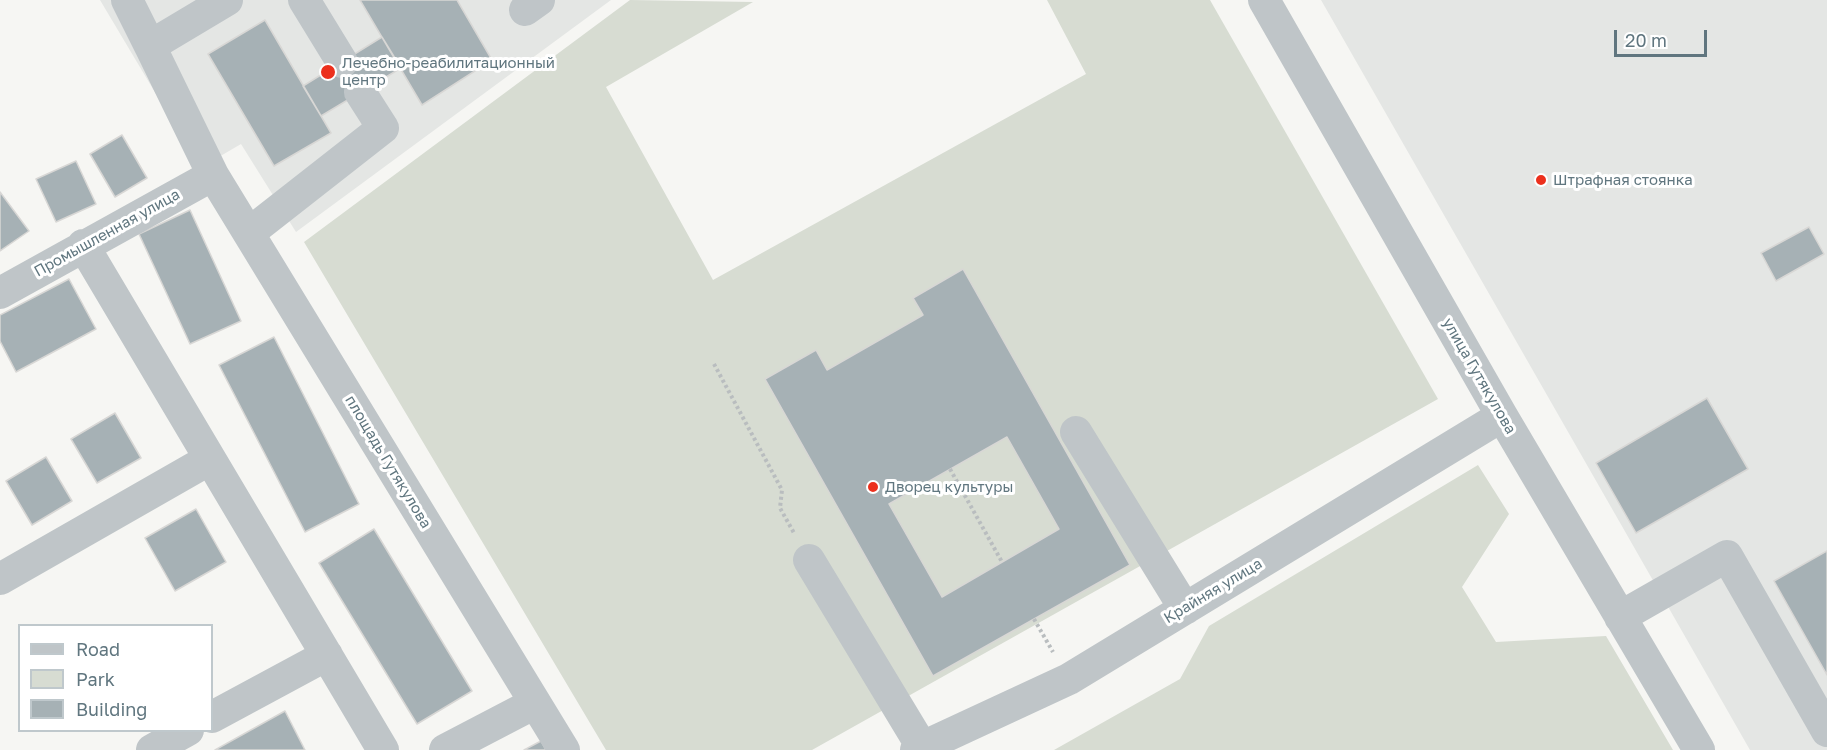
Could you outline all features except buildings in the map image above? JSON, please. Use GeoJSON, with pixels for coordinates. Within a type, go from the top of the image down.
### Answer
{"type":"FeatureCollection","features":[{"type":"Feature","properties":{"kind":"street","name":"площадь Гутякулова"},"geometry":{"type":"LineString","coordinates":[[127,0],[213,175],[564,750]]}},
{"type":"Feature","properties":{"kind":"street"},"geometry":{"type":"LineString","coordinates":[[150,46],[227,0]]}},
{"type":"Feature","properties":{"kind":"street"},"geometry":{"type":"LineString","coordinates":[[304,0],[342,63]]}},
{"type":"Feature","properties":{"kind":"street","name":"улица Гутякулова"},"geometry":{"type":"LineString","coordinates":[[1264,0],[1502,416],[1700,750]]}},
{"type":"Feature","properties":{"kind":"street"},"geometry":{"type":"LineString","coordinates":[[249,233],[383,128],[360,92]]}},
{"type":"Feature","properties":{"kind":"street","name":"Промышленная улица"},"geometry":{"type":"LineString","coordinates":[[0,293],[213,175]]}},
{"type":"Feature","properties":{"kind":"street"},"geometry":{"type":"LineString","coordinates":[[83,245],[384,750]]}},
{"type":"Feature","properties":{"kind":"street","name":"Крайняя улица"},"geometry":{"type":"LineString","coordinates":[[919,749],[1069,679],[1502,416]]}},
{"type":"Feature","properties":{"kind":"street"},"geometry":{"type":"LineString","coordinates":[[1076,432],[1185,609]]}},
{"type":"Feature","properties":{"kind":"street"},"geometry":{"type":"LineString","coordinates":[[0,579],[210,459]]}},
{"type":"Feature","properties":{"kind":"street"},"geometry":{"type":"LineString","coordinates":[[1620,617],[1727,556],[1827,730]]}},
{"type":"Feature","properties":{"kind":"street"},"geometry":{"type":"LineString","coordinates":[[809,560],[919,749]]}},
{"type":"Feature","properties":{"kind":"street"},"geometry":{"type":"LineString","coordinates":[[213,716],[327,655]]}},
{"type":"Feature","properties":{"kind":"street"},"geometry":{"type":"LineString","coordinates":[[445,750],[535,703]]}},
{"type":"Feature","properties":{"kind":"street"},"geometry":{"type":"LineString","coordinates":[[152,750],[184,732]]}},
{"type":"Feature","properties":{"kind":"path"},"geometry":{"type":"LineString","coordinates":[[714,364],[782,490],[780,508],[809,560]]}},
{"type":"Feature","properties":{"kind":"path"},"geometry":{"type":"LineString","coordinates":[[950,469],[1002,562]]}},
{"type":"Feature","properties":{"kind":"path"},"geometry":{"type":"LineString","coordinates":[[1034,619],[1069,679]]}},
{"type":"Feature","properties":{"kind":"shaded area","name":"Лечебно-реабилитационный центр"},"geometry":{"type":"Polygon","coordinates":[[[100,0],[611,0],[296,232],[241,144],[200,168],[100,0]]]}},
{"type":"Feature","properties":{"kind":"shaded area"},"geometry":{"type":"Polygon","coordinates":[[[1321,0],[1827,0],[1827,750],[1750,750],[1321,0]]]}},
{"type":"Feature","properties":{"kind":"green space"},"geometry":{"type":"Polygon","coordinates":[[[630,0],[753,2],[606,87],[713,280],[1086,74],[1047,0],[1210,0],[1438,399],[812,750],[606,750],[304,242],[630,0]]]}},
{"type":"Feature","properties":{"kind":"green space"},"geometry":{"type":"Polygon","coordinates":[[[1478,465],[1509,514],[1462,587],[1496,642],[1606,636],[1673,750],[1054,750],[1180,679],[1209,626],[1478,465]]]}},
{"type":"Feature","properties":{"kind":"place","name":"Лечебно-реабилитационный центр"},"geometry":{"type":"Point","coordinates":[328,72]}},
{"type":"Feature","properties":{"kind":"place","name":"Штрафная стоянка"},"geometry":{"type":"Point","coordinates":[1541,180]}},
{"type":"Feature","properties":{"kind":"place","name":"Дворец культуры"},"geometry":{"type":"Point","coordinates":[873,487]}}]}
